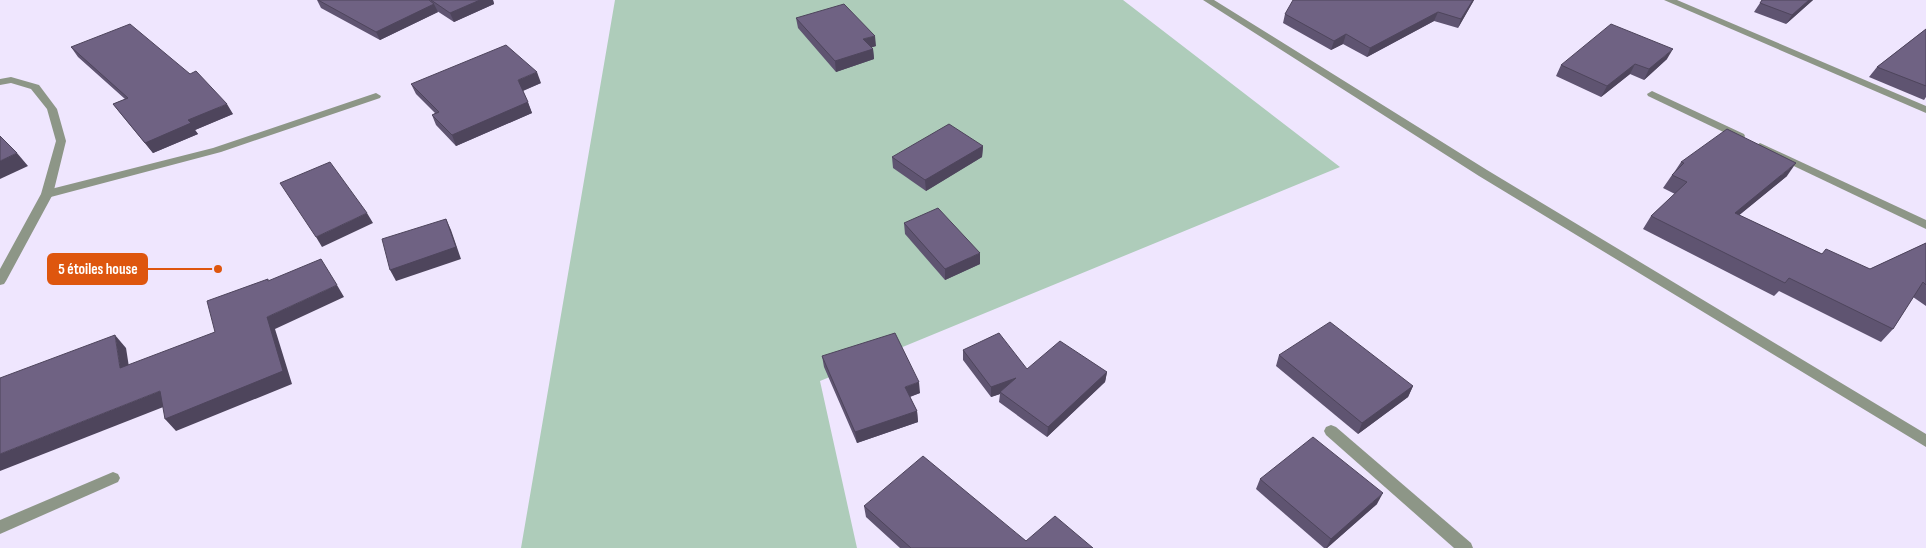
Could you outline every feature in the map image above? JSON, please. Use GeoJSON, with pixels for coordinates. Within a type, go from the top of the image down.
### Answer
{"type":"FeatureCollection","features":[{"type":"Feature","properties":{"kind":"street"},"geometry":{"type":"LineString","coordinates":[[1208,0],[1483,173],[1926,441]]}},
{"type":"Feature","properties":{"kind":"street"},"geometry":{"type":"LineString","coordinates":[[1670,0],[1926,110]]}},
{"type":"Feature","properties":{"kind":"street"},"geometry":{"type":"LineString","coordinates":[[0,82],[11,80],[35,87],[52,109],[61,141],[47,194],[0,281]]}},
{"type":"Feature","properties":{"kind":"street"},"geometry":{"type":"LineString","coordinates":[[1652,94],[1926,225]]}},
{"type":"Feature","properties":{"kind":"street"},"geometry":{"type":"LineString","coordinates":[[47,194],[217,150],[376,96]]}},
{"type":"Feature","properties":{"kind":"street"},"geometry":{"type":"LineString","coordinates":[[1331,431],[1465,548]]}},
{"type":"Feature","properties":{"kind":"street"},"geometry":{"type":"LineString","coordinates":[[0,527],[113,478]]}},
{"type":"Feature","properties":{"kind":"green space"},"geometry":{"type":"Polygon","coordinates":[[[615,0],[1123,0],[1340,167],[820,381],[857,548],[521,548],[615,0]]]}},
{"type":"Feature","properties":{"kind":"building"},"geometry":{"type":"Polygon","coordinates":[[[318,0],[429,0],[434,4],[376,32],[318,0]]]}},
{"type":"Feature","properties":{"kind":"building"},"geometry":{"type":"Polygon","coordinates":[[[431,0],[480,0],[450,13],[431,0]]]}},
{"type":"Feature","properties":{"kind":"building"},"geometry":{"type":"Polygon","coordinates":[[[1293,0],[1473,0],[1461,19],[1438,12],[1370,48],[1346,34],[1334,41],[1285,14],[1293,0]]]}},
{"type":"Feature","properties":{"kind":"building"},"geometry":{"type":"Polygon","coordinates":[[[1762,0],[1809,0],[1792,15],[1760,3],[1762,0]]]}},
{"type":"Feature","properties":{"kind":"building"},"geometry":{"type":"Polygon","coordinates":[[[844,4],[875,36],[863,39],[873,49],[835,61],[796,18],[844,4]]]}},
{"type":"Feature","properties":{"kind":"building"},"geometry":{"type":"Polygon","coordinates":[[[130,24],[190,74],[196,71],[227,104],[188,120],[191,123],[145,143],[113,104],[128,98],[71,47],[130,24]]]}},
{"type":"Feature","properties":{"kind":"building"},"geometry":{"type":"Polygon","coordinates":[[[1611,24],[1673,49],[1649,69],[1635,64],[1607,86],[1561,65],[1611,24]]]}},
{"type":"Feature","properties":{"kind":"building"},"geometry":{"type":"Polygon","coordinates":[[[1926,29],[1926,86],[1877,67],[1926,29]]]}},
{"type":"Feature","properties":{"kind":"building"},"geometry":{"type":"Polygon","coordinates":[[[506,45],[537,72],[518,80],[528,102],[452,135],[432,115],[439,112],[411,84],[506,45]]]}},
{"type":"Feature","properties":{"kind":"building"},"geometry":{"type":"Polygon","coordinates":[[[949,124],[983,146],[925,180],[892,157],[949,124]]]}},
{"type":"Feature","properties":{"kind":"building"},"geometry":{"type":"Polygon","coordinates":[[[1727,129],[1796,163],[1735,213],[1822,254],[1826,249],[1870,269],[1926,243],[1926,285],[1923,282],[1893,329],[1789,278],[1785,283],[1651,216],[1687,182],[1672,175],[1684,163],[1681,162],[1727,129]]]}},
{"type":"Feature","properties":{"kind":"building"},"geometry":{"type":"Polygon","coordinates":[[[0,136],[17,153],[0,161],[0,136]]]}},
{"type":"Feature","properties":{"kind":"building"},"geometry":{"type":"Polygon","coordinates":[[[330,162],[367,213],[316,237],[280,183],[330,162]]]}},
{"type":"Feature","properties":{"kind":"building"},"geometry":{"type":"Polygon","coordinates":[[[938,208],[980,253],[945,269],[904,223],[938,208]]]}},
{"type":"Feature","properties":{"kind":"building"},"geometry":{"type":"Polygon","coordinates":[[[446,219],[456,247],[390,270],[382,239],[446,219]]]}},
{"type":"Feature","properties":{"kind":"building"},"geometry":{"type":"Polygon","coordinates":[[[321,259],[337,285],[267,317],[283,371],[165,419],[160,391],[0,454],[0,378],[115,335],[120,368],[215,332],[207,301],[268,279],[268,281],[321,259]]]}},
{"type":"Feature","properties":{"kind":"building"},"geometry":{"type":"Polygon","coordinates":[[[1330,322],[1413,386],[1362,423],[1279,355],[1330,322]]]}},
{"type":"Feature","properties":{"kind":"building"},"geometry":{"type":"Polygon","coordinates":[[[895,333],[919,382],[905,387],[917,411],[855,432],[822,356],[895,333]]]}},
{"type":"Feature","properties":{"kind":"building"},"geometry":{"type":"Polygon","coordinates":[[[999,333],[1027,369],[1060,341],[1107,372],[1048,427],[1000,392],[1016,378],[991,387],[963,350],[999,333]]]}},
{"type":"Feature","properties":{"kind":"building"},"geometry":{"type":"Polygon","coordinates":[[[1313,437],[1383,493],[1331,539],[1260,479],[1313,437]]]}},
{"type":"Feature","properties":{"kind":"building"},"geometry":{"type":"Polygon","coordinates":[[[923,456],[1026,541],[1055,516],[1093,548],[911,548],[864,506],[923,456]]]}},
{"type":"Feature","properties":{"kind":"place","name":"5 étoiles house"},"geometry":{"type":"Point","coordinates":[218,269]}}]}
